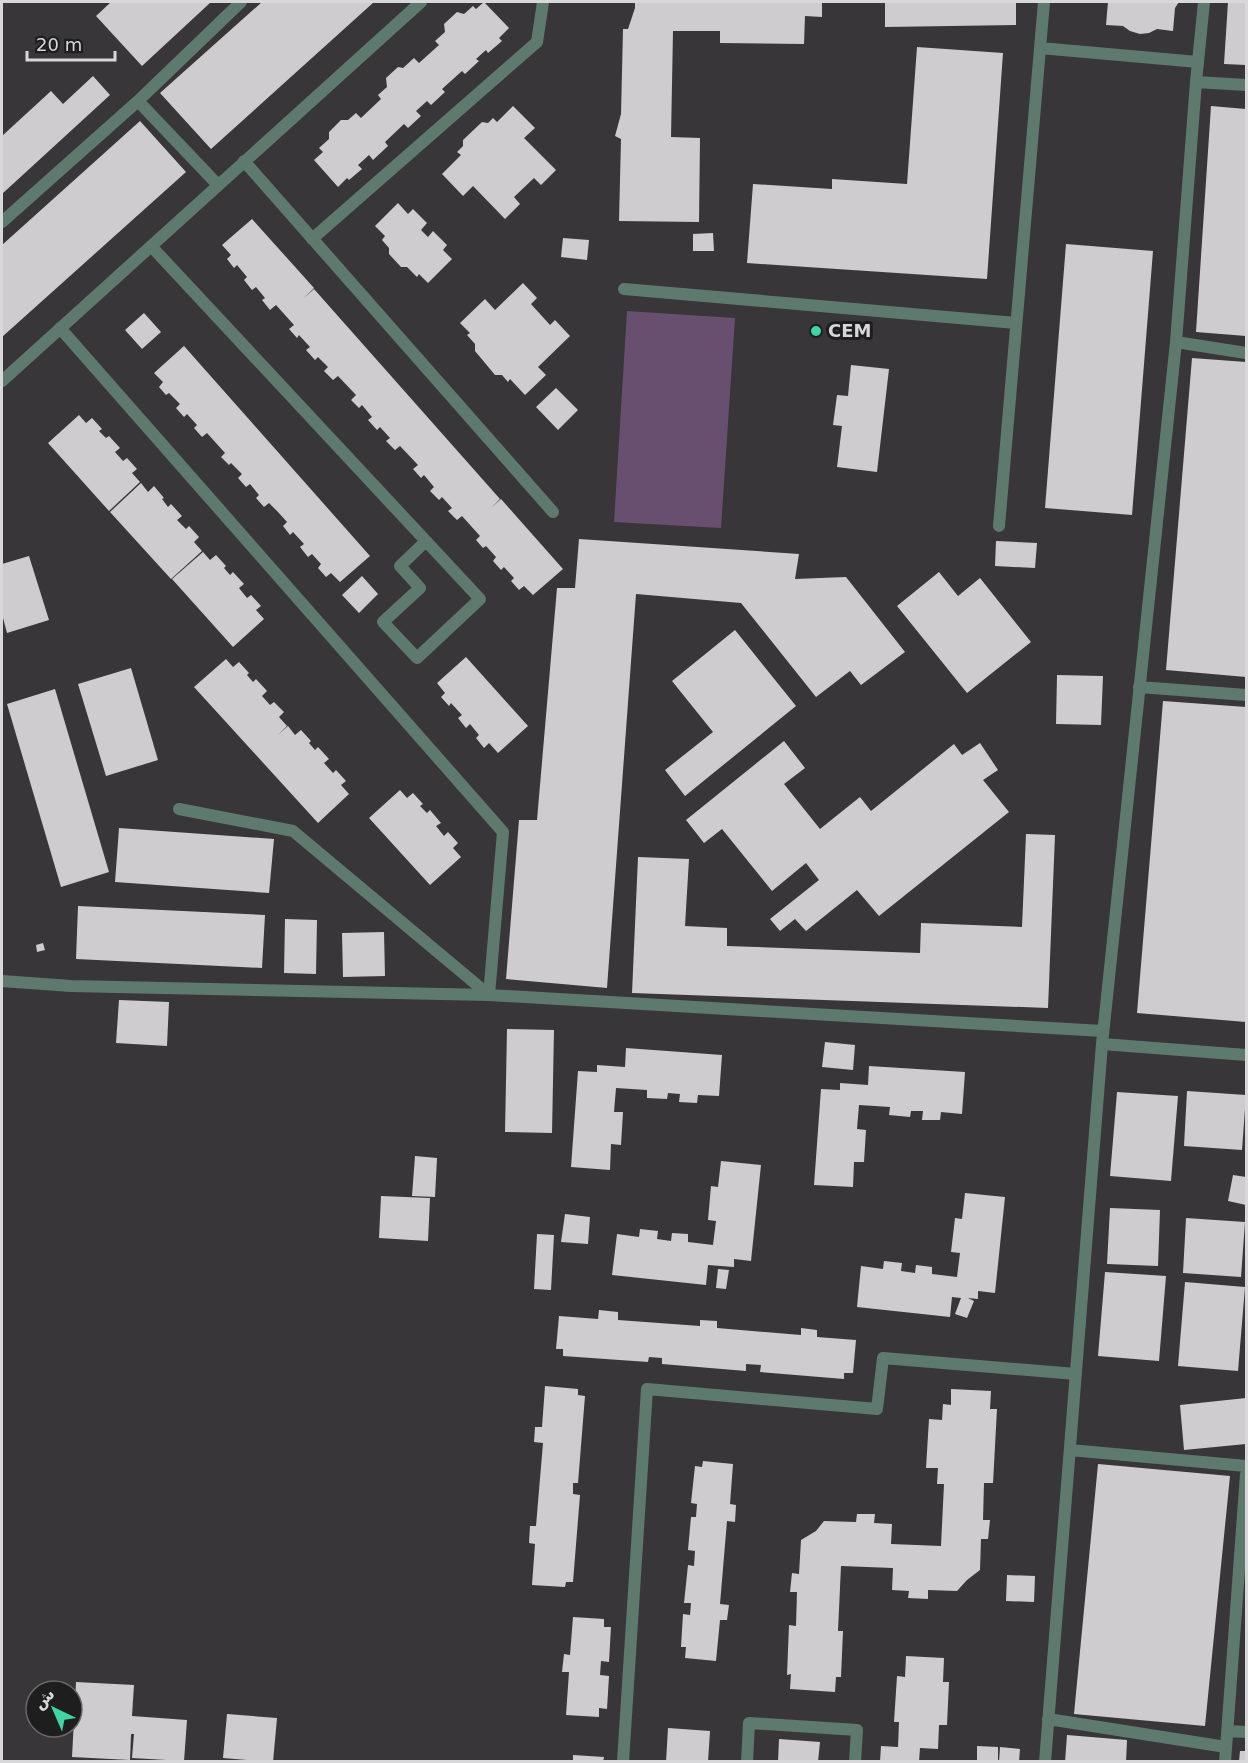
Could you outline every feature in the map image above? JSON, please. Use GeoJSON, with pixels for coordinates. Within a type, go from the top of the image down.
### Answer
{"type":"FeatureCollection","features":[{"type":"Feature","properties":{"kind":"street"},"geometry":{"type":"LineString","coordinates":[[2,222],[138,101],[241,2]]}},
{"type":"Feature","properties":{"kind":"street"},"geometry":{"type":"LineString","coordinates":[[2,381],[421,2]]}},
{"type":"Feature","properties":{"kind":"street"},"geometry":{"type":"LineString","coordinates":[[312,239],[537,42],[543,2]]}},
{"type":"Feature","properties":{"kind":"street"},"geometry":{"type":"LineString","coordinates":[[999,526],[1044,2]]}},
{"type":"Feature","properties":{"kind":"street"},"geometry":{"type":"LineString","coordinates":[[1045,1761],[1103,1038],[1176,342],[1204,2]]}},
{"type":"Feature","properties":{"kind":"street"},"geometry":{"type":"LineString","coordinates":[[1040,48],[1198,62]]}},
{"type":"Feature","properties":{"kind":"street"},"geometry":{"type":"LineString","coordinates":[[1196,82],[1246,85]]}},
{"type":"Feature","properties":{"kind":"street"},"geometry":{"type":"LineString","coordinates":[[138,101],[218,185]]}},
{"type":"Feature","properties":{"kind":"street"},"geometry":{"type":"LineString","coordinates":[[244,161],[553,512]]}},
{"type":"Feature","properties":{"kind":"street"},"geometry":{"type":"LineString","coordinates":[[151,246],[426,541],[480,599],[417,658],[383,622],[420,588],[400,566],[426,541]]}},
{"type":"Feature","properties":{"kind":"street"},"geometry":{"type":"LineString","coordinates":[[624,290],[1016,323]]}},
{"type":"Feature","properties":{"kind":"street"},"geometry":{"type":"LineString","coordinates":[[60,328],[502,832],[489,995]]}},
{"type":"Feature","properties":{"kind":"street"},"geometry":{"type":"LineString","coordinates":[[1176,342],[1246,353]]}},
{"type":"Feature","properties":{"kind":"street"},"geometry":{"type":"LineString","coordinates":[[1139,687],[1246,694]]}},
{"type":"Feature","properties":{"kind":"street"},"geometry":{"type":"LineString","coordinates":[[179,809],[293,831],[489,995]]}},
{"type":"Feature","properties":{"kind":"street"},"geometry":{"type":"LineString","coordinates":[[2,981],[71,986],[489,995],[1103,1038],[1246,1054]]}},
{"type":"Feature","properties":{"kind":"street"},"geometry":{"type":"LineString","coordinates":[[623,1761],[647,1389],[877,1409],[883,1358],[1076,1374]]}},
{"type":"Feature","properties":{"kind":"street"},"geometry":{"type":"LineString","coordinates":[[1070,1450],[1246,1466]]}},
{"type":"Feature","properties":{"kind":"street"},"geometry":{"type":"LineString","coordinates":[[1225,1761],[1241,1620],[1246,1474]]}},
{"type":"Feature","properties":{"kind":"street"},"geometry":{"type":"LineString","coordinates":[[1048,1719],[1226,1747]]}},
{"type":"Feature","properties":{"kind":"street"},"geometry":{"type":"LineString","coordinates":[[747,1761],[749,1723],[857,1730],[855,1761]]}},
{"type":"Feature","properties":{"kind":"street"},"geometry":{"type":"LineString","coordinates":[[1228,1731],[1246,1732]]}},
{"type":"Feature","properties":{"kind":"shaded area"},"geometry":{"type":"Polygon","coordinates":[[[627,311],[735,318],[721,528],[614,522],[627,311]]]}},
{"type":"Feature","properties":{"kind":"building"},"geometry":{"type":"Polygon","coordinates":[[[111,2],[211,2],[142,66],[96,16],[111,2]]]}},
{"type":"Feature","properties":{"kind":"building"},"geometry":{"type":"Polygon","coordinates":[[[262,2],[374,2],[211,149],[160,93],[262,2]]]}},
{"type":"Feature","properties":{"kind":"building"},"geometry":{"type":"Polygon","coordinates":[[[484,2],[509,28],[499,38],[502,41],[488,53],[486,50],[476,59],[479,61],[465,74],[462,71],[442,89],[445,92],[431,105],[427,101],[416,111],[421,116],[408,128],[404,124],[385,142],[388,146],[373,160],[369,155],[358,165],[362,169],[338,187],[314,160],[323,152],[319,148],[329,139],[329,132],[341,120],[348,120],[356,113],[361,118],[381,99],[378,95],[387,87],[386,78],[398,67],[403,68],[414,58],[419,63],[439,45],[435,41],[445,32],[444,24],[457,12],[464,14],[473,6],[476,9],[484,2]]]}},
{"type":"Feature","properties":{"kind":"building"},"geometry":{"type":"Polygon","coordinates":[[[635,2],[822,2],[822,17],[805,16],[804,44],[720,43],[720,31],[673,31],[671,137],[700,138],[699,222],[619,221],[621,139],[615,136],[621,114],[623,29],[628,29],[635,2]]]}},
{"type":"Feature","properties":{"kind":"building"},"geometry":{"type":"Polygon","coordinates":[[[885,2],[1016,2],[1016,25],[885,27],[885,2]]]}},
{"type":"Feature","properties":{"kind":"building"},"geometry":{"type":"Polygon","coordinates":[[[1108,2],[1179,2],[1175,8],[1173,31],[1157,29],[1140,34],[1123,26],[1106,25],[1108,2]]]}},
{"type":"Feature","properties":{"kind":"building"},"geometry":{"type":"Polygon","coordinates":[[[1228,2],[1246,2],[1246,65],[1224,64],[1228,2]]]}},
{"type":"Feature","properties":{"kind":"building"},"geometry":{"type":"Polygon","coordinates":[[[917,47],[1003,53],[987,279],[747,263],[753,184],[832,189],[832,179],[907,184],[917,47]]]}},
{"type":"Feature","properties":{"kind":"building"},"geometry":{"type":"Polygon","coordinates":[[[93,76],[110,95],[2,194],[2,136],[51,91],[63,104],[93,76]]]}},
{"type":"Feature","properties":{"kind":"building"},"geometry":{"type":"Polygon","coordinates":[[[513,106],[535,128],[524,138],[556,170],[541,185],[534,178],[514,197],[520,204],[505,219],[473,186],[463,196],[442,174],[461,155],[457,152],[463,146],[463,140],[482,122],[488,123],[493,118],[497,122],[513,106]]]}},
{"type":"Feature","properties":{"kind":"building"},"geometry":{"type":"Polygon","coordinates":[[[1211,106],[1246,109],[1246,336],[1196,332],[1211,106]]]}},
{"type":"Feature","properties":{"kind":"building"},"geometry":{"type":"Polygon","coordinates":[[[140,121],[186,172],[2,337],[2,245],[140,121]]]}},
{"type":"Feature","properties":{"kind":"building"},"geometry":{"type":"Polygon","coordinates":[[[398,203],[408,214],[413,209],[427,223],[421,230],[428,237],[433,231],[447,245],[443,250],[452,259],[428,283],[419,274],[417,277],[407,267],[401,267],[389,254],[389,248],[382,240],[385,236],[375,226],[398,203]]]}},
{"type":"Feature","properties":{"kind":"building"},"geometry":{"type":"Polygon","coordinates":[[[252,219],[314,288],[303,299],[314,289],[500,499],[491,508],[501,499],[563,569],[533,595],[524,586],[519,590],[511,581],[514,578],[504,567],[501,570],[493,561],[496,557],[486,546],[483,548],[476,540],[480,536],[462,516],[457,520],[448,511],[452,508],[442,497],[439,500],[430,491],[434,487],[424,475],[421,478],[413,469],[418,465],[400,446],[395,450],[386,441],[390,438],[380,427],[377,430],[368,420],[372,417],[362,405],[359,408],[351,400],[356,395],[338,376],[333,380],[324,371],[328,367],[318,357],[315,360],[306,350],[310,347],[299,335],[297,338],[289,329],[294,325],[276,305],[270,310],[262,300],[265,298],[256,287],[252,290],[244,280],[247,277],[237,265],[234,268],[227,259],[231,255],[222,245],[252,219]]]}},
{"type":"Feature","properties":{"kind":"building"},"geometry":{"type":"Polygon","coordinates":[[[713,233],[714,251],[693,251],[693,234],[713,233]]]}},
{"type":"Feature","properties":{"kind":"building"},"geometry":{"type":"Polygon","coordinates":[[[563,238],[589,240],[587,260],[561,257],[563,238]]]}},
{"type":"Feature","properties":{"kind":"building"},"geometry":{"type":"Polygon","coordinates":[[[1066,244],[1153,251],[1132,515],[1045,508],[1066,244]]]}},
{"type":"Feature","properties":{"kind":"building"},"geometry":{"type":"Polygon","coordinates":[[[523,283],[537,298],[531,304],[550,325],[555,320],[570,336],[538,367],[546,375],[525,395],[510,379],[508,382],[502,375],[495,375],[475,351],[475,344],[467,335],[470,333],[460,323],[485,299],[495,310],[523,283]]]}},
{"type":"Feature","properties":{"kind":"building"},"geometry":{"type":"Polygon","coordinates":[[[144,313],[161,332],[142,349],[125,330],[144,313]]]}},
{"type":"Feature","properties":{"kind":"building"},"geometry":{"type":"Polygon","coordinates":[[[184,346],[370,556],[340,582],[331,573],[326,577],[318,568],[321,564],[312,554],[308,557],[300,547],[304,544],[293,532],[290,535],[283,526],[287,522],[269,503],[264,507],[256,498],[259,495],[250,484],[246,487],[238,478],[242,474],[221,457],[225,453],[207,433],[202,437],[194,428],[197,425],[187,414],[184,417],[176,408],[180,404],[169,393],[166,395],[159,387],[163,382],[154,373],[184,346]]]}},
{"type":"Feature","properties":{"kind":"building"},"geometry":{"type":"Polygon","coordinates":[[[1192,358],[1246,362],[1246,677],[1166,670],[1192,358]]]}},
{"type":"Feature","properties":{"kind":"building"},"geometry":{"type":"Polygon","coordinates":[[[851,365],[889,369],[877,472],[837,467],[842,426],[833,425],[837,395],[848,396],[851,365]]]}},
{"type":"Feature","properties":{"kind":"building"},"geometry":{"type":"Polygon","coordinates":[[[556,388],[578,410],[558,430],[536,407],[556,388]]]}},
{"type":"Feature","properties":{"kind":"building"},"geometry":{"type":"Polygon","coordinates":[[[79,415],[86,423],[92,418],[102,429],[99,431],[106,438],[109,436],[120,448],[115,452],[123,461],[127,458],[137,469],[132,473],[140,482],[109,511],[48,443],[79,415]]]}},
{"type":"Feature","properties":{"kind":"building"},"geometry":{"type":"Polygon","coordinates":[[[141,483],[148,492],[154,486],[168,507],[171,504],[182,516],[177,520],[186,529],[189,526],[199,537],[194,542],[202,551],[171,579],[110,512],[141,483]]]}},
{"type":"Feature","properties":{"kind":"building"},"geometry":{"type":"Polygon","coordinates":[[[579,539],[799,554],[795,579],[846,577],[905,652],[861,685],[850,671],[816,697],[741,603],[636,594],[607,988],[506,979],[519,820],[537,820],[557,588],[575,588],[579,539]]]}},
{"type":"Feature","properties":{"kind":"building"},"geometry":{"type":"Polygon","coordinates":[[[996,541],[1037,543],[1035,568],[995,566],[996,541]]]}},
{"type":"Feature","properties":{"kind":"building"},"geometry":{"type":"Polygon","coordinates":[[[203,552],[210,560],[216,555],[226,566],[224,568],[230,575],[233,572],[244,584],[239,588],[247,598],[251,595],[261,606],[256,610],[264,619],[233,647],[172,579],[203,552]]]}},
{"type":"Feature","properties":{"kind":"building"},"geometry":{"type":"Polygon","coordinates":[[[29,556],[49,620],[7,633],[2,614],[2,564],[29,556]]]}},
{"type":"Feature","properties":{"kind":"building"},"geometry":{"type":"Polygon","coordinates":[[[939,572],[958,596],[980,578],[1031,642],[967,693],[897,606],[939,572]]]}},
{"type":"Feature","properties":{"kind":"building"},"geometry":{"type":"Polygon","coordinates":[[[362,576],[378,594],[359,613],[342,595],[362,576]]]}},
{"type":"Feature","properties":{"kind":"building"},"geometry":{"type":"Polygon","coordinates":[[[735,630],[796,706],[685,796],[665,770],[713,732],[672,681],[735,630]]]}},
{"type":"Feature","properties":{"kind":"building"},"geometry":{"type":"Polygon","coordinates":[[[466,657],[528,726],[498,753],[489,743],[484,748],[476,738],[479,735],[470,724],[466,728],[458,718],[462,715],[451,703],[449,706],[441,697],[445,693],[437,683],[466,657]]]}},
{"type":"Feature","properties":{"kind":"building"},"geometry":{"type":"Polygon","coordinates":[[[226,659],[233,667],[239,662],[249,673],[247,675],[253,682],[256,679],[267,691],[262,696],[270,705],[274,702],[284,712],[279,717],[287,726],[278,735],[288,726],[295,735],[301,730],[311,741],[309,743],[315,750],[318,747],[329,759],[324,763],[333,773],[336,770],[346,781],[341,785],[349,794],[318,823],[194,687],[226,659]]]}},
{"type":"Feature","properties":{"kind":"building"},"geometry":{"type":"Polygon","coordinates":[[[131,668],[158,760],[106,776],[78,684],[131,668]]]}},
{"type":"Feature","properties":{"kind":"building"},"geometry":{"type":"Polygon","coordinates":[[[1057,675],[1103,676],[1101,725],[1056,724],[1057,675]]]}},
{"type":"Feature","properties":{"kind":"building"},"geometry":{"type":"Polygon","coordinates":[[[55,689],[109,872],[61,887],[7,704],[55,689]]]}},
{"type":"Feature","properties":{"kind":"building"},"geometry":{"type":"Polygon","coordinates":[[[1163,701],[1246,707],[1246,1022],[1137,1013],[1163,701]]]}},
{"type":"Feature","properties":{"kind":"building"},"geometry":{"type":"Polygon","coordinates":[[[784,741],[805,768],[784,784],[820,829],[860,797],[871,811],[954,744],[962,755],[980,743],[998,770],[983,780],[1009,812],[879,916],[857,890],[806,931],[795,919],[780,931],[770,919],[819,880],[806,863],[772,891],[722,829],[704,843],[686,820],[784,741]]]}},
{"type":"Feature","properties":{"kind":"building"},"geometry":{"type":"Polygon","coordinates":[[[400,790],[407,798],[413,793],[423,804],[420,806],[427,813],[430,810],[441,823],[436,826],[444,836],[448,832],[458,843],[453,848],[461,857],[430,885],[369,818],[400,790]]]}},
{"type":"Feature","properties":{"kind":"building"},"geometry":{"type":"Polygon","coordinates":[[[119,828],[274,839],[269,893],[115,882],[119,828]]]}},
{"type":"Feature","properties":{"kind":"building"},"geometry":{"type":"Polygon","coordinates":[[[1026,834],[1055,835],[1048,1008],[632,993],[638,857],[689,859],[685,926],[727,928],[727,946],[920,953],[921,923],[1022,927],[1026,834]]]}},
{"type":"Feature","properties":{"kind":"building"},"geometry":{"type":"Polygon","coordinates":[[[78,906],[265,915],[262,968],[76,959],[78,906]]]}},
{"type":"Feature","properties":{"kind":"building"},"geometry":{"type":"Polygon","coordinates":[[[285,919],[317,920],[316,974],[284,973],[285,919]]]}},
{"type":"Feature","properties":{"kind":"building"},"geometry":{"type":"Polygon","coordinates":[[[384,932],[385,976],[343,977],[342,933],[384,932]]]}},
{"type":"Feature","properties":{"kind":"building"},"geometry":{"type":"Polygon","coordinates":[[[43,943],[45,950],[37,952],[36,945],[43,943]]]}},
{"type":"Feature","properties":{"kind":"building"},"geometry":{"type":"Polygon","coordinates":[[[119,1000],[169,1002],[167,1046],[116,1043],[119,1000]]]}},
{"type":"Feature","properties":{"kind":"building"},"geometry":{"type":"Polygon","coordinates":[[[507,1029],[554,1030],[552,1133],[505,1132],[507,1029]]]}},
{"type":"Feature","properties":{"kind":"building"},"geometry":{"type":"Polygon","coordinates":[[[825,1042],[855,1045],[853,1070],[822,1067],[825,1042]]]}},
{"type":"Feature","properties":{"kind":"building"},"geometry":{"type":"Polygon","coordinates":[[[626,1048],[722,1055],[719,1096],[698,1095],[697,1103],[679,1102],[680,1094],[668,1093],[667,1099],[647,1098],[647,1090],[616,1088],[614,1112],[623,1112],[621,1145],[611,1144],[610,1170],[571,1167],[578,1071],[597,1072],[597,1065],[625,1067],[626,1048]]]}},
{"type":"Feature","properties":{"kind":"building"},"geometry":{"type":"Polygon","coordinates":[[[869,1066],[965,1072],[962,1114],[941,1112],[940,1120],[922,1120],[923,1111],[911,1111],[910,1117],[889,1115],[890,1107],[859,1105],[857,1129],[866,1130],[864,1162],[854,1162],[853,1187],[814,1185],[821,1089],[840,1090],[840,1083],[868,1085],[869,1066]]]}},
{"type":"Feature","properties":{"kind":"building"},"geometry":{"type":"Polygon","coordinates":[[[1187,1091],[1246,1095],[1242,1150],[1184,1146],[1187,1091]]]}},
{"type":"Feature","properties":{"kind":"building"},"geometry":{"type":"Polygon","coordinates":[[[1117,1092],[1178,1096],[1171,1181],[1110,1176],[1117,1092]]]}},
{"type":"Feature","properties":{"kind":"building"},"geometry":{"type":"Polygon","coordinates":[[[415,1156],[437,1158],[435,1197],[412,1196],[415,1156]]]}},
{"type":"Feature","properties":{"kind":"building"},"geometry":{"type":"Polygon","coordinates":[[[721,1161],[761,1165],[751,1261],[734,1259],[734,1267],[708,1265],[706,1285],[612,1275],[617,1234],[639,1237],[640,1229],[658,1231],[657,1239],[671,1241],[672,1233],[688,1234],[688,1242],[713,1245],[716,1221],[708,1220],[711,1186],[718,1187],[721,1161]]]}},
{"type":"Feature","properties":{"kind":"building"},"geometry":{"type":"Polygon","coordinates":[[[1233,1175],[1246,1177],[1246,1205],[1228,1201],[1233,1175]]]}},
{"type":"Feature","properties":{"kind":"building"},"geometry":{"type":"Polygon","coordinates":[[[965,1193],[1005,1197],[995,1293],[978,1291],[978,1299],[968,1298],[974,1301],[967,1318],[955,1314],[961,1298],[952,1297],[950,1317],[857,1307],[861,1266],[883,1269],[884,1261],[902,1263],[901,1271],[915,1273],[916,1265],[932,1267],[932,1274],[957,1277],[960,1253],[951,1252],[955,1218],[962,1219],[965,1193]]]}},
{"type":"Feature","properties":{"kind":"building"},"geometry":{"type":"Polygon","coordinates":[[[381,1196],[430,1198],[428,1241],[379,1238],[381,1196]]]}},
{"type":"Feature","properties":{"kind":"building"},"geometry":{"type":"Polygon","coordinates":[[[1110,1208],[1160,1210],[1158,1266],[1107,1264],[1110,1208]]]}},
{"type":"Feature","properties":{"kind":"building"},"geometry":{"type":"Polygon","coordinates":[[[565,1214],[590,1217],[588,1244],[561,1242],[565,1214]]]}},
{"type":"Feature","properties":{"kind":"building"},"geometry":{"type":"Polygon","coordinates":[[[1186,1218],[1245,1222],[1241,1277],[1183,1273],[1186,1218]]]}},
{"type":"Feature","properties":{"kind":"building"},"geometry":{"type":"Polygon","coordinates":[[[537,1234],[554,1235],[551,1290],[534,1289],[537,1234]]]}},
{"type":"Feature","properties":{"kind":"building"},"geometry":{"type":"Polygon","coordinates":[[[718,1269],[729,1270],[726,1289],[716,1288],[718,1269]]]}},
{"type":"Feature","properties":{"kind":"building"},"geometry":{"type":"Polygon","coordinates":[[[1105,1272],[1166,1276],[1159,1361],[1098,1356],[1105,1272]]]}},
{"type":"Feature","properties":{"kind":"building"},"geometry":{"type":"Polygon","coordinates":[[[1185,1282],[1245,1287],[1238,1371],[1178,1366],[1185,1282]]]}},
{"type":"Feature","properties":{"kind":"building"},"geometry":{"type":"Polygon","coordinates":[[[599,1310],[618,1312],[618,1320],[700,1326],[700,1320],[717,1321],[717,1328],[801,1335],[801,1328],[817,1330],[817,1337],[856,1340],[853,1373],[844,1373],[844,1379],[760,1372],[761,1365],[746,1364],[746,1371],[662,1364],[662,1358],[649,1357],[648,1362],[563,1356],[563,1349],[556,1349],[559,1316],[598,1319],[599,1310]]]}},
{"type":"Feature","properties":{"kind":"building"},"geometry":{"type":"Polygon","coordinates":[[[545,1386],[578,1389],[578,1395],[585,1396],[578,1483],[573,1483],[573,1494],[580,1495],[573,1582],[566,1582],[565,1587],[532,1585],[535,1544],[529,1543],[530,1526],[536,1526],[543,1443],[534,1442],[535,1427],[542,1427],[545,1386]]]}},
{"type":"Feature","properties":{"kind":"building"},"geometry":{"type":"Polygon","coordinates":[[[951,1389],[991,1391],[990,1409],[997,1409],[993,1483],[984,1483],[983,1520],[990,1520],[988,1539],[981,1539],[980,1570],[957,1591],[928,1590],[928,1599],[908,1598],[909,1591],[892,1590],[893,1568],[841,1566],[838,1631],[843,1631],[841,1677],[836,1677],[835,1692],[790,1689],[791,1674],[787,1675],[789,1625],[796,1626],[797,1592],[790,1592],[792,1573],[799,1574],[801,1540],[816,1531],[824,1521],[856,1522],[857,1514],[875,1514],[874,1523],[892,1524],[891,1544],[941,1546],[944,1484],[937,1484],[938,1468],[926,1468],[929,1419],[942,1420],[943,1404],[951,1405],[951,1389]]]}},
{"type":"Feature","properties":{"kind":"building"},"geometry":{"type":"Polygon","coordinates":[[[1246,1398],[1246,1444],[1184,1450],[1180,1405],[1246,1398]]]}},
{"type":"Feature","properties":{"kind":"building"},"geometry":{"type":"Polygon","coordinates":[[[703,1461],[733,1464],[730,1504],[736,1505],[735,1522],[727,1521],[720,1604],[729,1605],[727,1620],[720,1620],[716,1661],[685,1658],[686,1647],[681,1647],[683,1614],[690,1615],[691,1603],[684,1603],[688,1565],[694,1566],[695,1551],[688,1550],[691,1517],[696,1517],[697,1504],[691,1503],[695,1466],[702,1467],[703,1461]]]}},
{"type":"Feature","properties":{"kind":"building"},"geometry":{"type":"Polygon","coordinates":[[[1098,1464],[1230,1476],[1205,1726],[1074,1714],[1098,1464]]]}},
{"type":"Feature","properties":{"kind":"building"},"geometry":{"type":"Polygon","coordinates":[[[1007,1575],[1035,1576],[1034,1602],[1006,1601],[1007,1575]]]}},
{"type":"Feature","properties":{"kind":"building"},"geometry":{"type":"Polygon","coordinates":[[[573,1617],[604,1619],[604,1627],[611,1627],[609,1662],[601,1661],[600,1675],[609,1676],[607,1709],[599,1708],[599,1717],[566,1715],[569,1672],[562,1672],[564,1654],[570,1655],[573,1617]]]}},
{"type":"Feature","properties":{"kind":"building"},"geometry":{"type":"Polygon","coordinates":[[[906,1656],[944,1658],[943,1682],[949,1682],[947,1725],[939,1725],[938,1749],[920,1748],[919,1762],[880,1762],[881,1746],[898,1747],[899,1722],[894,1722],[897,1676],[905,1677],[906,1656]]]}},
{"type":"Feature","properties":{"kind":"building"},"geometry":{"type":"Polygon","coordinates":[[[84,1682],[134,1685],[132,1716],[187,1720],[184,1761],[132,1758],[134,1734],[131,1734],[130,1760],[72,1757],[73,1739],[84,1739],[84,1682]]]}},
{"type":"Feature","properties":{"kind":"building"},"geometry":{"type":"Polygon","coordinates":[[[227,1714],[277,1718],[273,1762],[223,1758],[227,1714]]]}},
{"type":"Feature","properties":{"kind":"building"},"geometry":{"type":"Polygon","coordinates":[[[668,1728],[710,1731],[708,1762],[666,1762],[668,1728]]]}},
{"type":"Feature","properties":{"kind":"building"},"geometry":{"type":"Polygon","coordinates":[[[1067,1735],[1127,1740],[1126,1762],[1065,1762],[1067,1735]]]}},
{"type":"Feature","properties":{"kind":"building"},"geometry":{"type":"Polygon","coordinates":[[[779,1739],[820,1742],[818,1762],[778,1762],[779,1739]]]}},
{"type":"Feature","properties":{"kind":"building"},"geometry":{"type":"Polygon","coordinates":[[[977,1746],[998,1747],[998,1762],[977,1762],[977,1746]]]}},
{"type":"Feature","properties":{"kind":"building"},"geometry":{"type":"Polygon","coordinates":[[[1000,1747],[1020,1749],[1019,1762],[999,1762],[1000,1747]]]}},
{"type":"Feature","properties":{"kind":"building"},"geometry":{"type":"Polygon","coordinates":[[[1240,1751],[1246,1751],[1246,1762],[1239,1762],[1240,1751]]]}},
{"type":"Feature","properties":{"kind":"building"},"geometry":{"type":"Polygon","coordinates":[[[573,1755],[604,1757],[603,1762],[573,1762],[573,1755]]]}},
{"type":"Feature","properties":{"kind":"place","name":"CEM"},"geometry":{"type":"Point","coordinates":[816,331]}}]}
